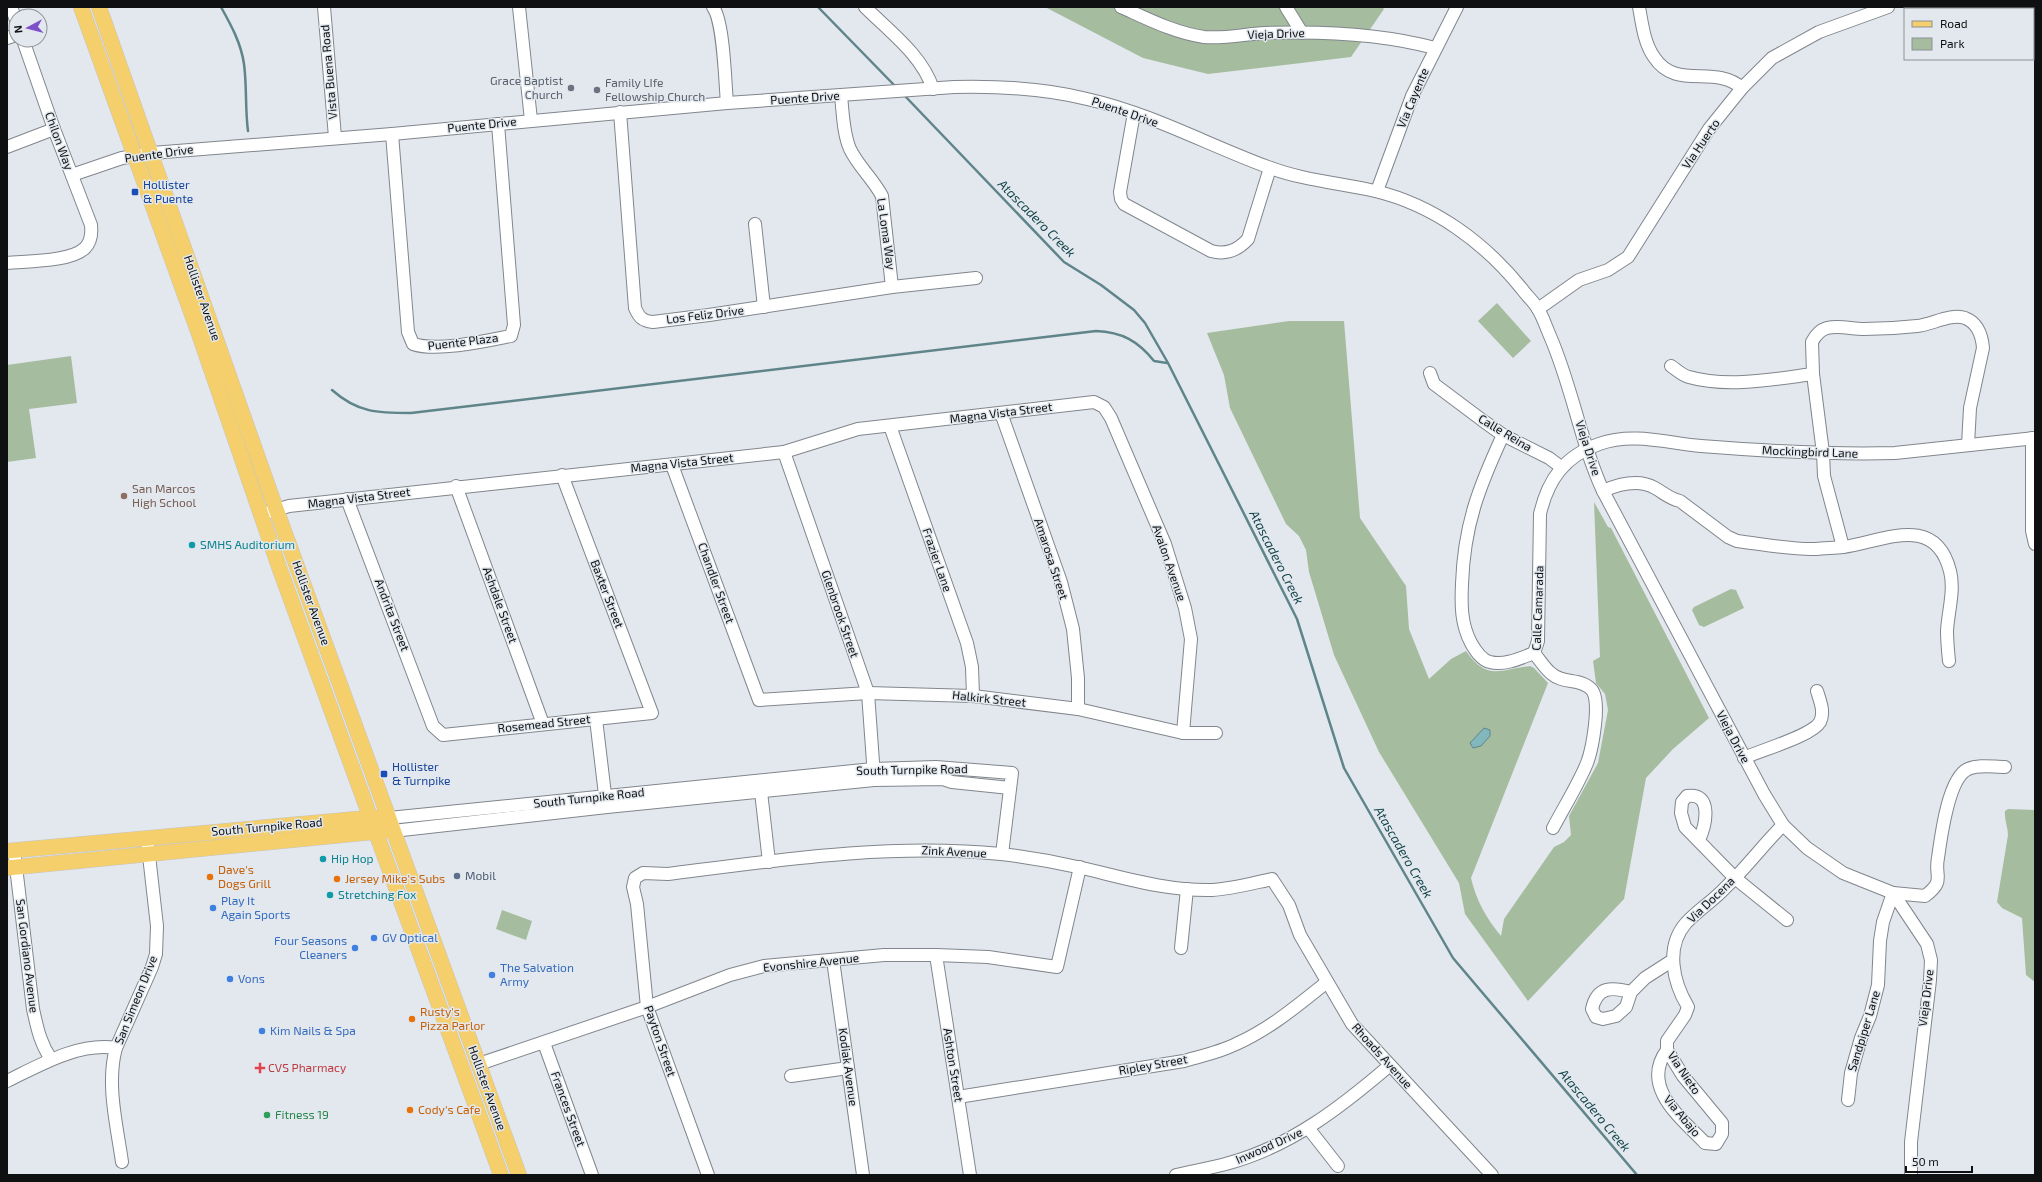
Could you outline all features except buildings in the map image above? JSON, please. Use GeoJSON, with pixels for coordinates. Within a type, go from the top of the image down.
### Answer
{"type":"FeatureCollection","features":[{"type":"Feature","properties":{"kind":"main road","name":"Hollister Avenue"},"geometry":{"type":"LineString","coordinates":[[81,7],[135,156],[260,515],[500,1175]]}},
{"type":"Feature","properties":{"kind":"main road","name":"Hollister Avenue"},"geometry":{"type":"LineString","coordinates":[[99,7],[152,153],[276,509],[519,1175]]}},
{"type":"Feature","properties":{"kind":"main road","name":"South Turnpike Road"},"geometry":{"type":"LineString","coordinates":[[12,868],[149,854],[373,825]]}},
{"type":"Feature","properties":{"kind":"main road","name":"South Turnpike Road"},"geometry":{"type":"LineString","coordinates":[[11,851],[147,838],[391,825]]}},
{"type":"Feature","properties":{"kind":"street","name":"Vista Buena Road"},"geometry":{"type":"LineString","coordinates":[[324,7],[335,137]]}},
{"type":"Feature","properties":{"kind":"street"},"geometry":{"type":"LineString","coordinates":[[519,7],[531,120]]}},
{"type":"Feature","properties":{"kind":"street"},"geometry":{"type":"LineString","coordinates":[[713,7],[716,11],[720,25],[727,103]]}},
{"type":"Feature","properties":{"kind":"street"},"geometry":{"type":"LineString","coordinates":[[865,7],[914,56],[929,76],[932,89]]}},
{"type":"Feature","properties":{"kind":"street","name":"Vieja Drive"},"geometry":{"type":"LineString","coordinates":[[1121,7],[1180,32],[1204,36],[1302,33],[1389,39],[1413,42],[1435,48]]}},
{"type":"Feature","properties":{"kind":"street"},"geometry":{"type":"LineString","coordinates":[[1286,7],[1302,33]]}},
{"type":"Feature","properties":{"kind":"street","name":"Via Cayente"},"geometry":{"type":"LineString","coordinates":[[1377,191],[1412,96],[1457,7]]}},
{"type":"Feature","properties":{"kind":"street"},"geometry":{"type":"LineString","coordinates":[[1639,7],[1648,45],[1653,57],[1662,68],[1678,75],[1715,76],[1727,78],[1734,81],[1742,88]]}},
{"type":"Feature","properties":{"kind":"street","name":"Via Huerto"},"geometry":{"type":"LineString","coordinates":[[1538,309],[1579,280],[1608,270],[1628,257],[1709,129],[1742,88],[1772,58],[1804,39],[1888,7]]}},
{"type":"Feature","properties":{"kind":"street","name":"Chilon Way"},"geometry":{"type":"LineString","coordinates":[[7,263],[70,256],[84,249],[89,243],[92,234],[91,225],[54,129],[26,48]]}},
{"type":"Feature","properties":{"kind":"street","name":"Puente Drive"},"geometry":{"type":"LineString","coordinates":[[72,175],[122,158],[152,153],[335,137],[392,134],[727,103],[841,96],[892,91],[987,86],[1018,88],[1087,99],[1134,113],[1270,168],[1301,177],[1377,191],[1415,204],[1441,218],[1473,239],[1504,267]]}},
{"type":"Feature","properties":{"kind":"street","name":"La Loma Way"},"geometry":{"type":"LineString","coordinates":[[841,96],[845,134],[850,149],[876,184],[882,196],[892,287]]}},
{"type":"Feature","properties":{"kind":"street","name":"Los Feliz Drive"},"geometry":{"type":"LineString","coordinates":[[620,112],[635,320],[653,322],[764,307],[892,287],[976,278]]}},
{"type":"Feature","properties":{"kind":"street"},"geometry":{"type":"LineString","coordinates":[[1134,113],[1120,192],[1121,199],[1124,204],[1210,251],[1220,253],[1230,252],[1242,246],[1248,239],[1270,168]]}},
{"type":"Feature","properties":{"kind":"street","name":"Puente Plaza"},"geometry":{"type":"LineString","coordinates":[[392,134],[408,332],[412,347],[479,342],[515,338],[498,124]]}},
{"type":"Feature","properties":{"kind":"street"},"geometry":{"type":"LineString","coordinates":[[7,147],[54,129]]}},
{"type":"Feature","properties":{"kind":"street"},"geometry":{"type":"LineString","coordinates":[[755,224],[764,307]]}},
{"type":"Feature","properties":{"kind":"street","name":"Vieja Drive"},"geometry":{"type":"LineString","coordinates":[[1504,267],[1538,309],[1560,359],[1587,449],[1603,491],[1764,794],[1784,825],[1807,848],[1842,873],[1893,893],[1927,944],[1931,960],[1911,1142],[1911,1175]]}},
{"type":"Feature","properties":{"kind":"street"},"geometry":{"type":"LineString","coordinates":[[1843,547],[1828,496],[1824,476],[1823,453],[1812,374],[1812,342],[1815,336],[1825,328],[1900,328],[1919,326],[1956,317],[1965,318],[1978,329],[1982,338],[1983,348],[1971,401],[1968,445]]}},
{"type":"Feature","properties":{"kind":"street"},"geometry":{"type":"LineString","coordinates":[[1671,366],[1688,377],[1729,381],[1765,380],[1812,374]]}},
{"type":"Feature","properties":{"kind":"street","name":"Calle Reina"},"geometry":{"type":"LineString","coordinates":[[1430,373],[1434,384],[1503,434],[1549,458],[1561,467]]}},
{"type":"Feature","properties":{"kind":"street","name":"Magna Vista Street"},"geometry":{"type":"LineString","coordinates":[[260,515],[276,509],[347,499],[456,486],[672,465],[784,452],[858,429],[1094,402],[1100,404]]}},
{"type":"Feature","properties":{"kind":"street","name":"Avalon Avenue"},"geometry":{"type":"LineString","coordinates":[[1100,404],[1111,418],[1165,544],[1185,608],[1190,639],[1183,733]]}},
{"type":"Feature","properties":{"kind":"street","name":"Amarosa Street"},"geometry":{"type":"LineString","coordinates":[[1001,413],[1061,582],[1073,629],[1078,678],[1078,709]]}},
{"type":"Feature","properties":{"kind":"street","name":"Frazier Lane"},"geometry":{"type":"LineString","coordinates":[[890,426],[967,643],[972,667],[973,696]]}},
{"type":"Feature","properties":{"kind":"street"},"geometry":{"type":"LineString","coordinates":[[1503,434],[1475,497],[1468,526],[1463,558],[1461,607],[1463,622],[1476,652],[1489,662],[1502,663],[1534,653]]}},
{"type":"Feature","properties":{"kind":"street","name":"Mockingbird Lane"},"geometry":{"type":"LineString","coordinates":[[1587,449],[1600,443],[1621,439],[1645,438],[1700,446],[1823,453],[1895,453],[2033,438]]}},
{"type":"Feature","properties":{"kind":"street"},"geometry":{"type":"LineString","coordinates":[[2033,438],[2032,531],[2035,544]]}},
{"type":"Feature","properties":{"kind":"street"},"geometry":{"type":"LineString","coordinates":[[1561,467],[1587,449]]}},
{"type":"Feature","properties":{"kind":"street","name":"Glenbrook Street"},"geometry":{"type":"LineString","coordinates":[[784,452],[868,693],[874,775]]}},
{"type":"Feature","properties":{"kind":"street","name":"Chandler Street"},"geometry":{"type":"LineString","coordinates":[[672,465],[759,700]]}},
{"type":"Feature","properties":{"kind":"street","name":"Calle Camarada"},"geometry":{"type":"LineString","coordinates":[[1553,828],[1588,762],[1597,709],[1596,696],[1592,689],[1583,683],[1552,675],[1534,653],[1538,641],[1540,599],[1540,514],[1544,498],[1561,467]]}},
{"type":"Feature","properties":{"kind":"street","name":"Baxter Street"},"geometry":{"type":"LineString","coordinates":[[562,476],[652,713]]}},
{"type":"Feature","properties":{"kind":"street"},"geometry":{"type":"LineString","coordinates":[[1603,491],[1628,483],[1647,484],[1672,500],[1680,501],[1728,537],[1737,541],[1813,549],[1843,547],[1897,535],[1913,534],[1927,539],[1938,547],[1945,558],[1950,572],[1947,631],[1949,661]]}},
{"type":"Feature","properties":{"kind":"street","name":"Ashdale Street"},"geometry":{"type":"LineString","coordinates":[[456,486],[543,724]]}},
{"type":"Feature","properties":{"kind":"street","name":"Andrita Street"},"geometry":{"type":"LineString","coordinates":[[347,499],[433,726],[437,731]]}},
{"type":"Feature","properties":{"kind":"street"},"geometry":{"type":"LineString","coordinates":[[1744,758],[1757,751],[1812,730],[1820,722],[1822,712],[1817,691]]}},
{"type":"Feature","properties":{"kind":"street","name":"Halkirk Street"},"geometry":{"type":"LineString","coordinates":[[759,700],[868,693],[973,696],[1078,709],[1183,733],[1216,733]]}},
{"type":"Feature","properties":{"kind":"street","name":"Rosemead Street"},"geometry":{"type":"LineString","coordinates":[[437,731],[443,735],[652,713]]}},
{"type":"Feature","properties":{"kind":"street"},"geometry":{"type":"LineString","coordinates":[[596,719],[606,802]]}},
{"type":"Feature","properties":{"kind":"street"},"geometry":{"type":"LineString","coordinates":[[1893,893],[1926,896],[1933,890],[1939,879],[1937,860],[1949,802],[1952,789],[1958,778],[1967,769],[1980,766],[2004,767]]}},
{"type":"Feature","properties":{"kind":"street","name":"South Turnpike Road"},"geometry":{"type":"LineString","coordinates":[[391,825],[874,775],[936,767],[1012,773],[1002,854]]}},
{"type":"Feature","properties":{"kind":"street"},"geometry":{"type":"LineString","coordinates":[[760,786],[769,862]]}},
{"type":"Feature","properties":{"kind":"street","name":"Via Docena"},"geometry":{"type":"LineString","coordinates":[[1679,989],[1675,978],[1673,960],[1676,943],[1687,923],[1735,878],[1784,825]]}},
{"type":"Feature","properties":{"kind":"street","name":"San Simeon Drive"},"geometry":{"type":"LineString","coordinates":[[122,1162],[113,1094],[113,1060],[116,1048],[149,975],[156,954],[157,926],[147,838]]}},
{"type":"Feature","properties":{"kind":"street"},"geometry":{"type":"LineString","coordinates":[[1699,840],[1706,850],[1735,878],[1787,920]]}},
{"type":"Feature","properties":{"kind":"street","name":"Zink Avenue"},"geometry":{"type":"LineString","coordinates":[[635,878],[643,873],[668,874],[868,851],[903,849],[1002,854],[1080,868],[1149,885],[1187,889],[1213,890],[1272,879]]}},
{"type":"Feature","properties":{"kind":"street","name":"San Gordiano Avenue"},"geometry":{"type":"LineString","coordinates":[[11,851],[12,868],[33,1009],[38,1034],[43,1048],[51,1059]]}},
{"type":"Feature","properties":{"kind":"street","name":"Evonshire Avenue"},"geometry":{"type":"LineString","coordinates":[[479,1064],[647,1008],[730,974],[764,966],[884,955],[936,954],[988,958],[1059,970],[1080,868]]}},
{"type":"Feature","properties":{"kind":"street","name":"Payton Street"},"geometry":{"type":"LineString","coordinates":[[635,878],[633,887],[637,904],[647,1008],[708,1175]]}},
{"type":"Feature","properties":{"kind":"street","name":"Rhoads Avenue"},"geometry":{"type":"LineString","coordinates":[[1272,879],[1289,905],[1300,935],[1352,1024],[1389,1066],[1492,1175]]}},
{"type":"Feature","properties":{"kind":"street"},"geometry":{"type":"LineString","coordinates":[[1181,948],[1187,889]]}},
{"type":"Feature","properties":{"kind":"street","name":"Sandpiper Lane"},"geometry":{"type":"LineString","coordinates":[[1848,1100],[1851,1073],[1861,1038],[1870,1016],[1878,985],[1880,941],[1883,922],[1893,893]]}},
{"type":"Feature","properties":{"kind":"street","name":"Ashton Street"},"geometry":{"type":"LineString","coordinates":[[936,954],[970,1175]]}},
{"type":"Feature","properties":{"kind":"street","name":"Kodiak Avenue"},"geometry":{"type":"LineString","coordinates":[[833,960],[863,1175]]}},
{"type":"Feature","properties":{"kind":"street"},"geometry":{"type":"LineString","coordinates":[[1631,992],[1645,978],[1673,960]]}},
{"type":"Feature","properties":{"kind":"street","name":"Ripley Street"},"geometry":{"type":"LineString","coordinates":[[958,1097],[1184,1061],[1206,1055],[1235,1045],[1256,1034],[1282,1018],[1327,982]]}},
{"type":"Feature","properties":{"kind":"street","name":"Via Nieto"},"geometry":{"type":"LineString","coordinates":[[1679,989],[1688,1007],[1685,1015],[1667,1041],[1667,1050],[1683,1076],[1722,1123],[1722,1134],[1716,1144],[1705,1143]]}},
{"type":"Feature","properties":{"kind":"street","name":"Frances Street"},"geometry":{"type":"LineString","coordinates":[[544,1043],[592,1175]]}},
{"type":"Feature","properties":{"kind":"street"},"geometry":{"type":"LineString","coordinates":[[7,1082],[51,1059],[105,1046],[116,1048]]}},
{"type":"Feature","properties":{"kind":"street","name":"Via Abajo"},"geometry":{"type":"LineString","coordinates":[[1667,1050],[1660,1058],[1657,1076],[1659,1088],[1670,1105],[1705,1143]]}},
{"type":"Feature","properties":{"kind":"street","name":"Inwood Drive"},"geometry":{"type":"LineString","coordinates":[[1176,1175],[1230,1163],[1273,1147],[1309,1129],[1360,1091],[1389,1066]]}},
{"type":"Feature","properties":{"kind":"street"},"geometry":{"type":"LineString","coordinates":[[791,1076],[848,1068]]}},
{"type":"Feature","properties":{"kind":"street"},"geometry":{"type":"LineString","coordinates":[[1309,1129],[1338,1166]]}},
{"type":"Feature","properties":{"kind":"green space"},"geometry":{"type":"Polygon","coordinates":[[[1045,7],[1382,7],[1384,9],[1351,57],[1208,74],[1143,58],[1045,7]]]}},
{"type":"Feature","properties":{"kind":"green space"},"geometry":{"type":"Polygon","coordinates":[[[1497,303],[1531,341],[1513,358],[1478,321],[1497,303]]]}},
{"type":"Feature","properties":{"kind":"green space"},"geometry":{"type":"Polygon","coordinates":[[[1289,321],[1344,321],[1360,518],[1406,586],[1409,629],[1429,679],[1451,659],[1466,651],[1480,667],[1487,670],[1502,671],[1530,666],[1534,668],[1548,683],[1471,878],[1482,908],[1501,936],[1504,919],[1554,847],[1564,842],[1571,835],[1569,816],[1598,763],[1608,710],[1605,694],[1596,683],[1593,661],[1600,657],[1594,502],[1608,527],[1611,528],[1709,718],[1673,749],[1646,778],[1624,899],[1528,1001],[1465,914],[1459,883],[1379,752],[1334,655],[1309,572],[1306,550],[1299,536],[1286,524],[1230,408],[1224,375],[1207,333],[1289,321]]]}},
{"type":"Feature","properties":{"kind":"green space"},"geometry":{"type":"Polygon","coordinates":[[[71,356],[77,403],[29,409],[36,458],[7,462],[7,365],[71,356]]]}},
{"type":"Feature","properties":{"kind":"green space"},"geometry":{"type":"Polygon","coordinates":[[[1731,589],[1736,590],[1744,608],[1704,627],[1699,625],[1692,610],[1694,607],[1731,589]]]}},
{"type":"Feature","properties":{"kind":"green space"},"geometry":{"type":"Polygon","coordinates":[[[2008,809],[2035,810],[2035,982],[2026,975],[2022,918],[2002,908],[1997,902],[2008,835],[2005,811],[2008,809]]]}},
{"type":"Feature","properties":{"kind":"green space"},"geometry":{"type":"Polygon","coordinates":[[[502,910],[532,921],[526,940],[496,929],[502,910]]]}},
{"type":"Feature","properties":{"kind":"water"},"geometry":{"type":"Polygon","coordinates":[[[1484,728],[1490,730],[1490,736],[1481,746],[1473,748],[1470,743],[1484,728]]]}},
{"type":"Feature","properties":{"kind":"waterway"},"geometry":{"type":"LineString","coordinates":[[221,7],[235,34],[243,56],[248,131]]}},
{"type":"Feature","properties":{"kind":"waterway","name":"Atascadero Creek"},"geometry":{"type":"LineString","coordinates":[[818,7],[896,87]]}},
{"type":"Feature","properties":{"kind":"waterway","name":"Atascadero Creek"},"geometry":{"type":"LineString","coordinates":[[904,95],[1064,262],[1101,285],[1134,310],[1145,323],[1168,363],[1297,619],[1344,768],[1453,958],[1637,1175]]}},
{"type":"Feature","properties":{"kind":"waterway"},"geometry":{"type":"LineString","coordinates":[[332,390],[351,403],[369,410],[388,413],[411,413],[1096,331],[1114,333],[1129,339],[1142,348],[1154,361],[1167,363]]}},
{"type":"Feature","properties":{"kind":"place","name":"Grace Baptist Church"},"geometry":{"type":"Point","coordinates":[571,88]}},
{"type":"Feature","properties":{"kind":"place","name":"Family LIfe Fellowship Church"},"geometry":{"type":"Point","coordinates":[597,90]}},
{"type":"Feature","properties":{"kind":"place","name":"Hollister & Puente"},"geometry":{"type":"Point","coordinates":[135,192]}},
{"type":"Feature","properties":{"kind":"place","name":"San Marcos High School"},"geometry":{"type":"Point","coordinates":[124,496]}},
{"type":"Feature","properties":{"kind":"place","name":"SMHS Auditorium"},"geometry":{"type":"Point","coordinates":[192,545]}},
{"type":"Feature","properties":{"kind":"place","name":"Hollister & Turnpike"},"geometry":{"type":"Point","coordinates":[384,774]}},
{"type":"Feature","properties":{"kind":"place","name":"Hip Hop"},"geometry":{"type":"Point","coordinates":[323,859]}},
{"type":"Feature","properties":{"kind":"place","name":"Mobil"},"geometry":{"type":"Point","coordinates":[457,876]}},
{"type":"Feature","properties":{"kind":"place","name":"Dave's Dogs Grill"},"geometry":{"type":"Point","coordinates":[210,877]}},
{"type":"Feature","properties":{"kind":"place","name":"Jersey Mike's Subs"},"geometry":{"type":"Point","coordinates":[337,879]}},
{"type":"Feature","properties":{"kind":"place","name":"Stretching Fox"},"geometry":{"type":"Point","coordinates":[330,895]}},
{"type":"Feature","properties":{"kind":"place","name":"Play It Again Sports"},"geometry":{"type":"Point","coordinates":[213,908]}},
{"type":"Feature","properties":{"kind":"place","name":"GV Optical"},"geometry":{"type":"Point","coordinates":[374,938]}},
{"type":"Feature","properties":{"kind":"place","name":"Four Seasons Cleaners"},"geometry":{"type":"Point","coordinates":[355,948]}},
{"type":"Feature","properties":{"kind":"place","name":"The Salvation Army"},"geometry":{"type":"Point","coordinates":[492,975]}},
{"type":"Feature","properties":{"kind":"place","name":"Vons"},"geometry":{"type":"Point","coordinates":[230,979]}},
{"type":"Feature","properties":{"kind":"place","name":"Rusty's Pizza Parlor"},"geometry":{"type":"Point","coordinates":[412,1019]}},
{"type":"Feature","properties":{"kind":"place","name":"Kim Nails & Spa"},"geometry":{"type":"Point","coordinates":[262,1031]}},
{"type":"Feature","properties":{"kind":"place","name":"CVS Pharmacy"},"geometry":{"type":"Point","coordinates":[260,1068]}},
{"type":"Feature","properties":{"kind":"place","name":"Cody's Cafe"},"geometry":{"type":"Point","coordinates":[410,1110]}},
{"type":"Feature","properties":{"kind":"place","name":"Fitness 19"},"geometry":{"type":"Point","coordinates":[267,1115]}}]}
